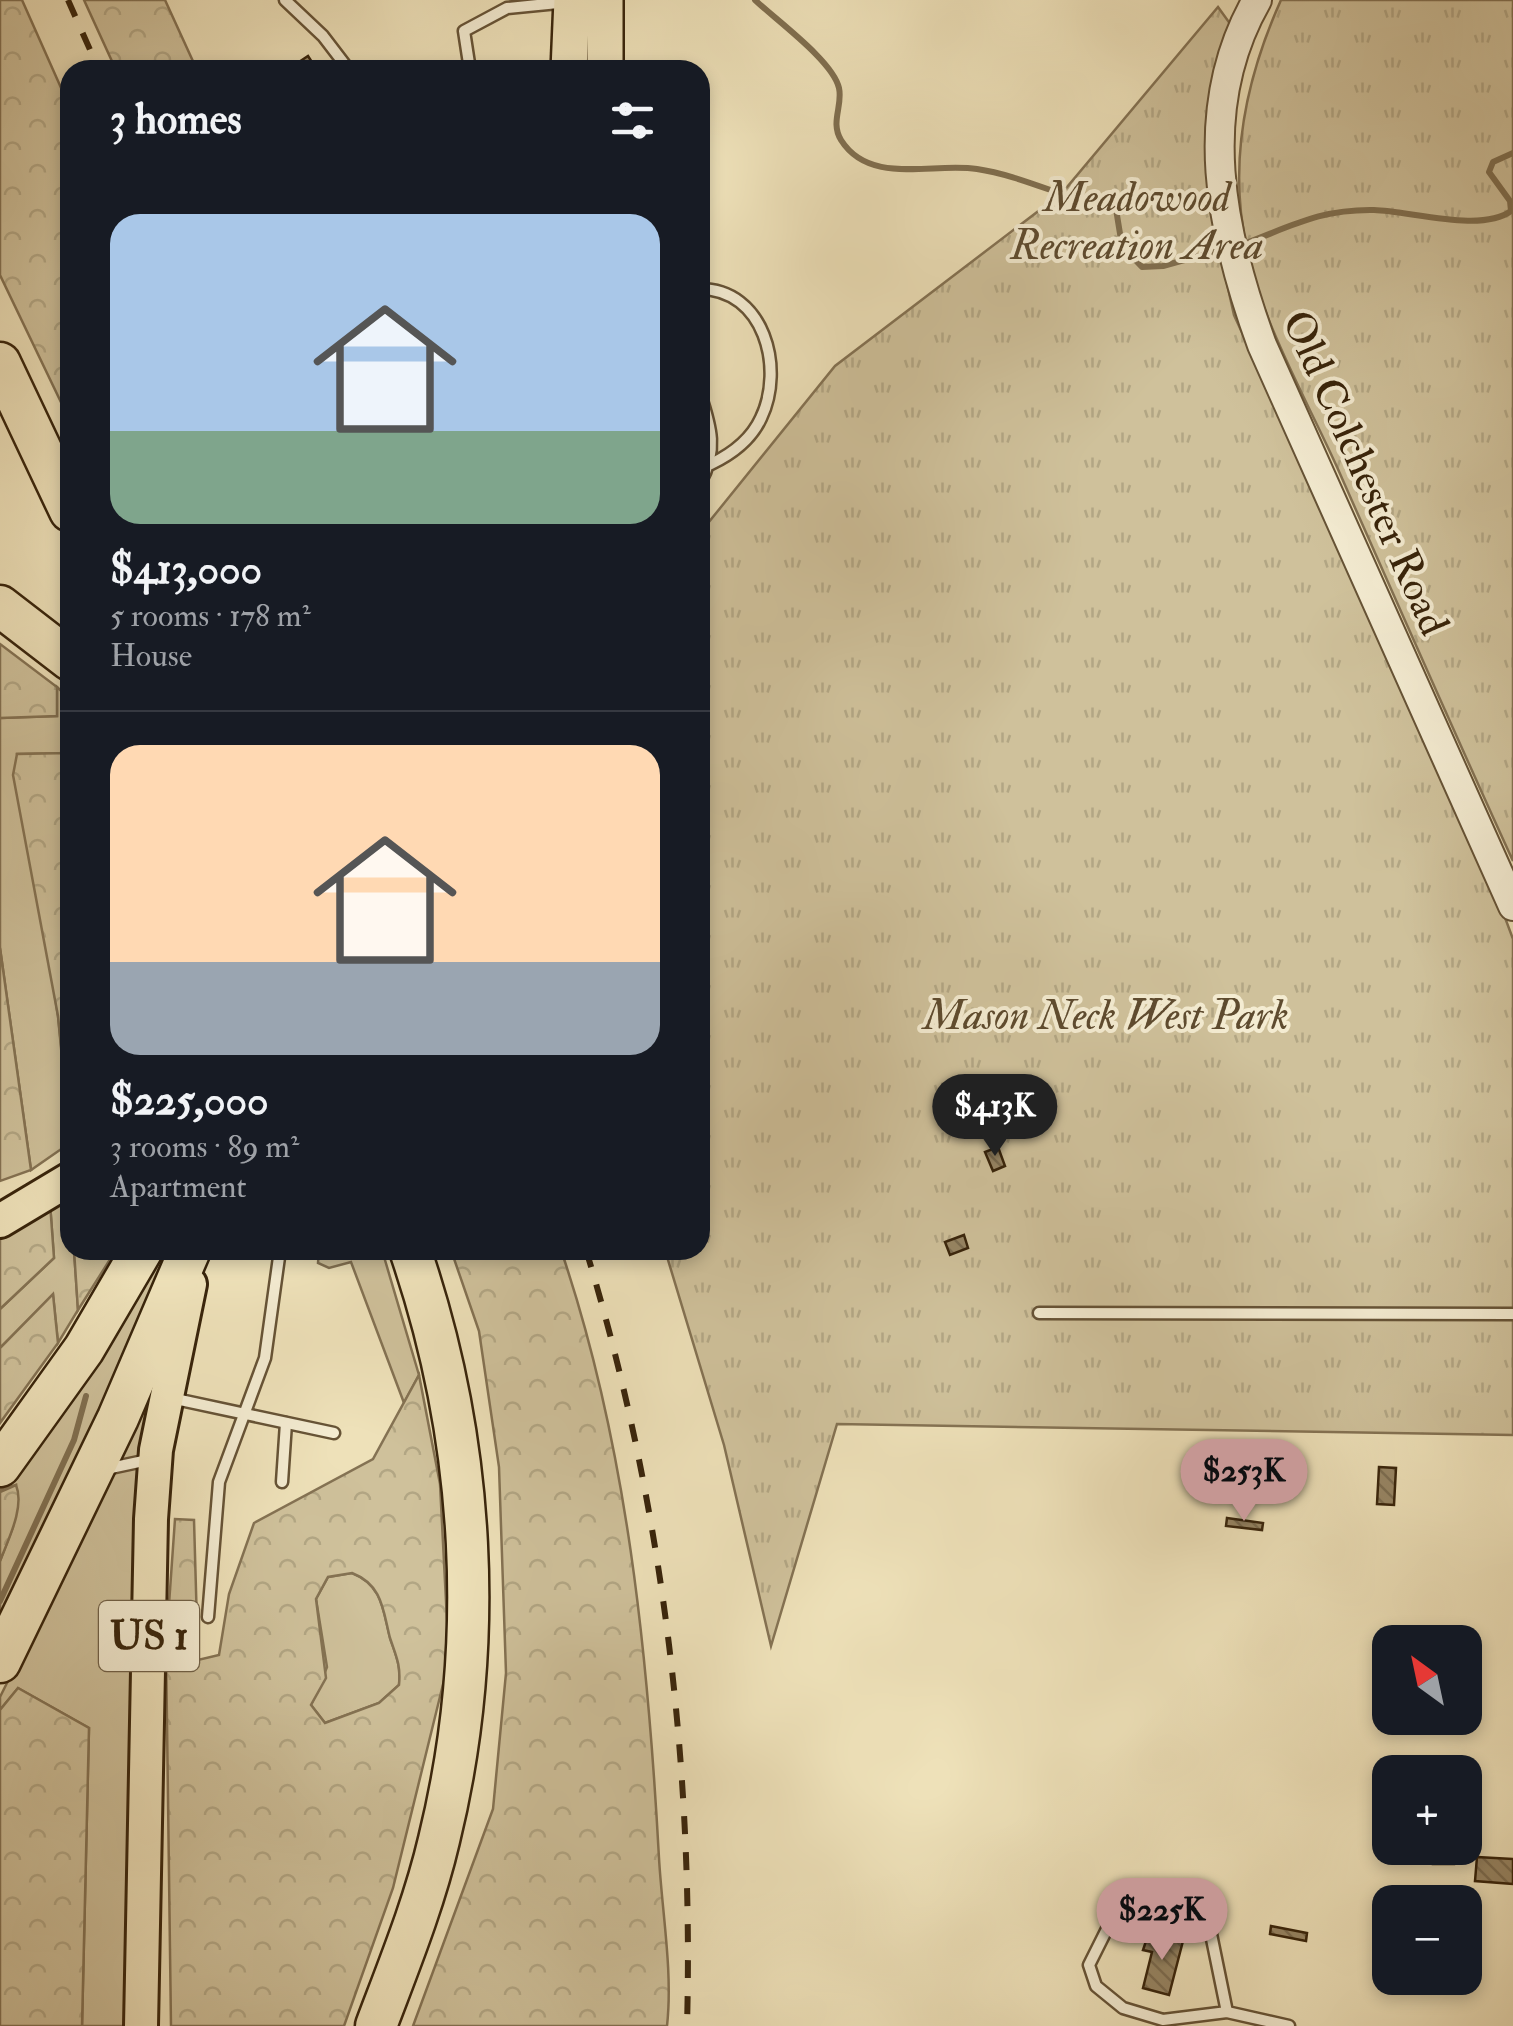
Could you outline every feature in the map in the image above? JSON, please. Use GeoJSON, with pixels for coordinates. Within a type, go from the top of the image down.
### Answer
{"type":"FeatureCollection","features":[{"type":"Feature","properties":{"kind":"highway"},"geometry":{"type":"LineString","coordinates":[[605,0],[605,60]]}},
{"type":"Feature","properties":{"kind":"highway"},"geometry":{"type":"LineString","coordinates":[[569,60],[572,1]]}},
{"type":"Feature","properties":{"kind":"highway"},"geometry":{"type":"LineString","coordinates":[[0,364],[60,490]]}},
{"type":"Feature","properties":{"kind":"highway"},"geometry":{"type":"LineString","coordinates":[[0,606],[60,652]]}},
{"type":"Feature","properties":{"kind":"highway"},"geometry":{"type":"LineString","coordinates":[[0,1466],[84,1349],[136,1260]]}},
{"type":"Feature","properties":{"kind":"highway"},"geometry":{"type":"LineString","coordinates":[[0,1662],[185,1260]]}},
{"type":"Feature","properties":{"kind":"highway"},"geometry":{"type":"LineString","coordinates":[[376,2026],[439,1840],[465,1672],[468,1549],[463,1484],[444,1365],[413,1260]]}},
{"type":"Feature","properties":{"kind":"main road"},"geometry":{"type":"LineString","coordinates":[[0,1221],[60,1184]]}},
{"type":"Feature","properties":{"kind":"main road","name":"US 1"},"geometry":{"type":"LineString","coordinates":[[141,2026],[156,1458],[165,1397],[197,1260]]}},
{"type":"Feature","properties":{"kind":"street","name":"Old Colchester Road"},"geometry":{"type":"LineString","coordinates":[[1253,2],[1232,58],[1220,120],[1220,182],[1237,270],[1262,345],[1513,906]]}},
{"type":"Feature","properties":{"kind":"lane"},"geometry":{"type":"LineString","coordinates":[[284,0],[323,36],[341,60]]}},
{"type":"Feature","properties":{"kind":"lane"},"geometry":{"type":"LineString","coordinates":[[468,60],[464,31],[507,8],[584,0]]}},
{"type":"Feature","properties":{"kind":"lane"},"geometry":{"type":"LineString","coordinates":[[710,292],[736,298],[762,328],[770,352],[768,397],[761,420],[738,449],[711,464]]}},
{"type":"Feature","properties":{"kind":"lane"},"geometry":{"type":"LineString","coordinates":[[710,423],[711,464]]}},
{"type":"Feature","properties":{"kind":"lane"},"geometry":{"type":"LineString","coordinates":[[208,1618],[219,1482],[265,1358],[279,1260]]}},
{"type":"Feature","properties":{"kind":"lane"},"geometry":{"type":"LineString","coordinates":[[1039,1313],[1513,1314]]}},
{"type":"Feature","properties":{"kind":"lane"},"geometry":{"type":"LineString","coordinates":[[165,1397],[334,1433]]}},
{"type":"Feature","properties":{"kind":"lane"},"geometry":{"type":"LineString","coordinates":[[282,1482],[286,1423]]}},
{"type":"Feature","properties":{"kind":"lane"},"geometry":{"type":"LineString","coordinates":[[90,1472],[156,1458]]}},
{"type":"Feature","properties":{"kind":"lane"},"geometry":{"type":"LineString","coordinates":[[1227,2012],[1211,1934],[1151,1908],[1116,1911],[1089,1966],[1096,1986],[1123,2008],[1163,2020],[1227,2012],[1289,2026]]}},
{"type":"Feature","properties":{"kind":"green space"},"geometry":{"type":"Polygon","coordinates":[[[0,0],[22,0],[60,86],[60,400],[0,275],[0,0]]]}},
{"type":"Feature","properties":{"kind":"green space"},"geometry":{"type":"Polygon","coordinates":[[[84,0],[165,0],[192,60],[111,60],[84,0]]]}},
{"type":"Feature","properties":{"kind":"green space"},"geometry":{"type":"Polygon","coordinates":[[[1281,0],[1513,0],[1513,861],[1278,343],[1246,247],[1239,185],[1242,131],[1253,77],[1281,0]]]}},
{"type":"Feature","properties":{"kind":"green space","name":"Mason Neck West Park"},"geometry":{"type":"Polygon","coordinates":[[[1218,7],[1231,25],[1210,167],[1213,221],[1234,315],[1485,864],[1513,939],[1513,1435],[837,1424],[771,1646],[724,1445],[668,1260],[710,1260],[710,521],[835,366],[1062,193],[1218,7]]]}},
{"type":"Feature","properties":{"kind":"green space"},"geometry":{"type":"Polygon","coordinates":[[[0,644],[57,687],[57,716],[0,718],[0,644]]]}},
{"type":"Feature","properties":{"kind":"green space"},"geometry":{"type":"Polygon","coordinates":[[[57,687],[60,753],[17,754],[60,1037],[60,1150],[31,1170],[0,948],[0,718],[57,716],[57,687]]]}},
{"type":"Feature","properties":{"kind":"green space"},"geometry":{"type":"Polygon","coordinates":[[[60,753],[60,1035],[13,775],[17,754],[60,753]]]}},
{"type":"Feature","properties":{"kind":"green space"},"geometry":{"type":"Polygon","coordinates":[[[0,948],[31,1170],[0,1181],[0,948]]]}},
{"type":"Feature","properties":{"kind":"green space"},"geometry":{"type":"Polygon","coordinates":[[[60,1198],[60,1260],[75,1260],[78,1310],[58,1343],[53,1295],[0,1348],[0,1309],[54,1258],[50,1203],[60,1198]]]}},
{"type":"Feature","properties":{"kind":"green space"},"geometry":{"type":"Polygon","coordinates":[[[50,1203],[54,1258],[0,1309],[0,1233],[50,1203]]]}},
{"type":"Feature","properties":{"kind":"green space"},"geometry":{"type":"Polygon","coordinates":[[[75,1260],[110,1260],[78,1310],[75,1260]]]}},
{"type":"Feature","properties":{"kind":"green space"},"geometry":{"type":"Polygon","coordinates":[[[151,1260],[169,1260],[0,1621],[0,1561],[13,1527],[16,1485],[0,1490],[70,1396],[151,1260]]]}},
{"type":"Feature","properties":{"kind":"green space"},"geometry":{"type":"Polygon","coordinates":[[[385,1260],[419,1375],[404,1403],[351,1262],[329,1268],[318,1263],[385,1260]]]}},
{"type":"Feature","properties":{"kind":"green space"},"geometry":{"type":"Polygon","coordinates":[[[454,1260],[564,1260],[603,1398],[631,1551],[648,1705],[668,1963],[667,2026],[413,2026],[493,1809],[506,1673],[499,1467],[479,1331],[454,1260]]]}},
{"type":"Feature","properties":{"kind":"green space"},"geometry":{"type":"Polygon","coordinates":[[[53,1294],[58,1343],[0,1423],[0,1348],[53,1294]]]}},
{"type":"Feature","properties":{"kind":"green space"},"geometry":{"type":"Polygon","coordinates":[[[172,1317],[138,1540],[128,2026],[82,2026],[89,1728],[18,1688],[0,1710],[0,1697],[98,1500],[172,1317]]]}},
{"type":"Feature","properties":{"kind":"green space"},"geometry":{"type":"Polygon","coordinates":[[[419,1375],[440,1484],[449,1660],[393,1888],[344,2026],[171,2026],[166,1647],[175,1519],[194,1520],[198,1660],[219,1655],[229,1594],[254,1523],[373,1459],[419,1375]],[[352,1573],[328,1577],[316,1599],[326,1678],[311,1705],[325,1723],[379,1703],[399,1685],[398,1661],[383,1609],[376,1592],[352,1573]]]}},
{"type":"Feature","properties":{"kind":"green space"},"geometry":{"type":"Polygon","coordinates":[[[16,1485],[17,1513],[0,1561],[0,1492],[16,1485]]]}},
{"type":"Feature","properties":{"kind":"green space"},"geometry":{"type":"Polygon","coordinates":[[[352,1573],[370,1584],[380,1600],[398,1661],[399,1685],[379,1703],[325,1723],[311,1705],[327,1667],[316,1599],[328,1577],[352,1573]]]}},
{"type":"Feature","properties":{"kind":"green space"},"geometry":{"type":"Polygon","coordinates":[[[18,1688],[89,1728],[82,2026],[0,2026],[0,1710],[18,1688]]]}},
{"type":"Feature","properties":{"kind":"building"},"geometry":{"type":"Polygon","coordinates":[[[998,1147],[1005,1166],[993,1171],[985,1152],[998,1147]]]}},
{"type":"Feature","properties":{"kind":"building"},"geometry":{"type":"Polygon","coordinates":[[[964,1235],[968,1248],[950,1255],[945,1242],[964,1235]]]}},
{"type":"Feature","properties":{"kind":"building"},"geometry":{"type":"Polygon","coordinates":[[[1265,1453],[1273,1454],[1266,1490],[1258,1488],[1265,1453]]]}},
{"type":"Feature","properties":{"kind":"building"},"geometry":{"type":"Polygon","coordinates":[[[1379,1467],[1396,1468],[1394,1505],[1377,1504],[1379,1467]]]}},
{"type":"Feature","properties":{"kind":"building"},"geometry":{"type":"Polygon","coordinates":[[[1227,1518],[1263,1523],[1262,1530],[1226,1526],[1227,1518]]]}},
{"type":"Feature","properties":{"kind":"building"},"geometry":{"type":"Polygon","coordinates":[[[1482,1857],[1513,1859],[1513,1884],[1475,1881],[1476,1865],[1482,1865],[1482,1857]]]}},
{"type":"Feature","properties":{"kind":"building"},"geometry":{"type":"Polygon","coordinates":[[[1271,1926],[1307,1933],[1306,1941],[1270,1934],[1271,1926]]]}},
{"type":"Feature","properties":{"kind":"building"},"geometry":{"type":"Polygon","coordinates":[[[1156,1934],[1183,1941],[1169,1995],[1143,1988],[1152,1952],[1143,1950],[1147,1938],[1155,1940],[1156,1934]]]}},
{"type":"Feature","properties":{"kind":"waterway"},"geometry":{"type":"LineString","coordinates":[[755,0],[835,77],[840,95],[838,133],[853,154],[868,163],[903,169],[977,169],[1116,209],[1122,246],[1142,267],[1163,266],[1224,249]]}},
{"type":"Feature","properties":{"kind":"waterway"},"geometry":{"type":"LineString","coordinates":[[1241,245],[1305,220],[1355,210],[1464,221],[1498,217],[1511,211],[1510,201],[1489,172],[1493,162],[1513,153]]}},
{"type":"Feature","properties":{"kind":"waterway"},"geometry":{"type":"LineString","coordinates":[[0,1601],[74,1440],[86,1396]]}},
{"type":"Feature","properties":{"kind":"railway"},"geometry":{"type":"LineString","coordinates":[[68,0],[95,60]]}},
{"type":"Feature","properties":{"kind":"railway"},"geometry":{"type":"LineString","coordinates":[[589,1260],[635,1439],[668,1634],[685,1830],[687,2026]]}},
{"type":"Feature","properties":{"kind":"park label","name":"Meadowood Recreation Area"},"geometry":{"type":"Point","coordinates":[1137,222]}}]}
